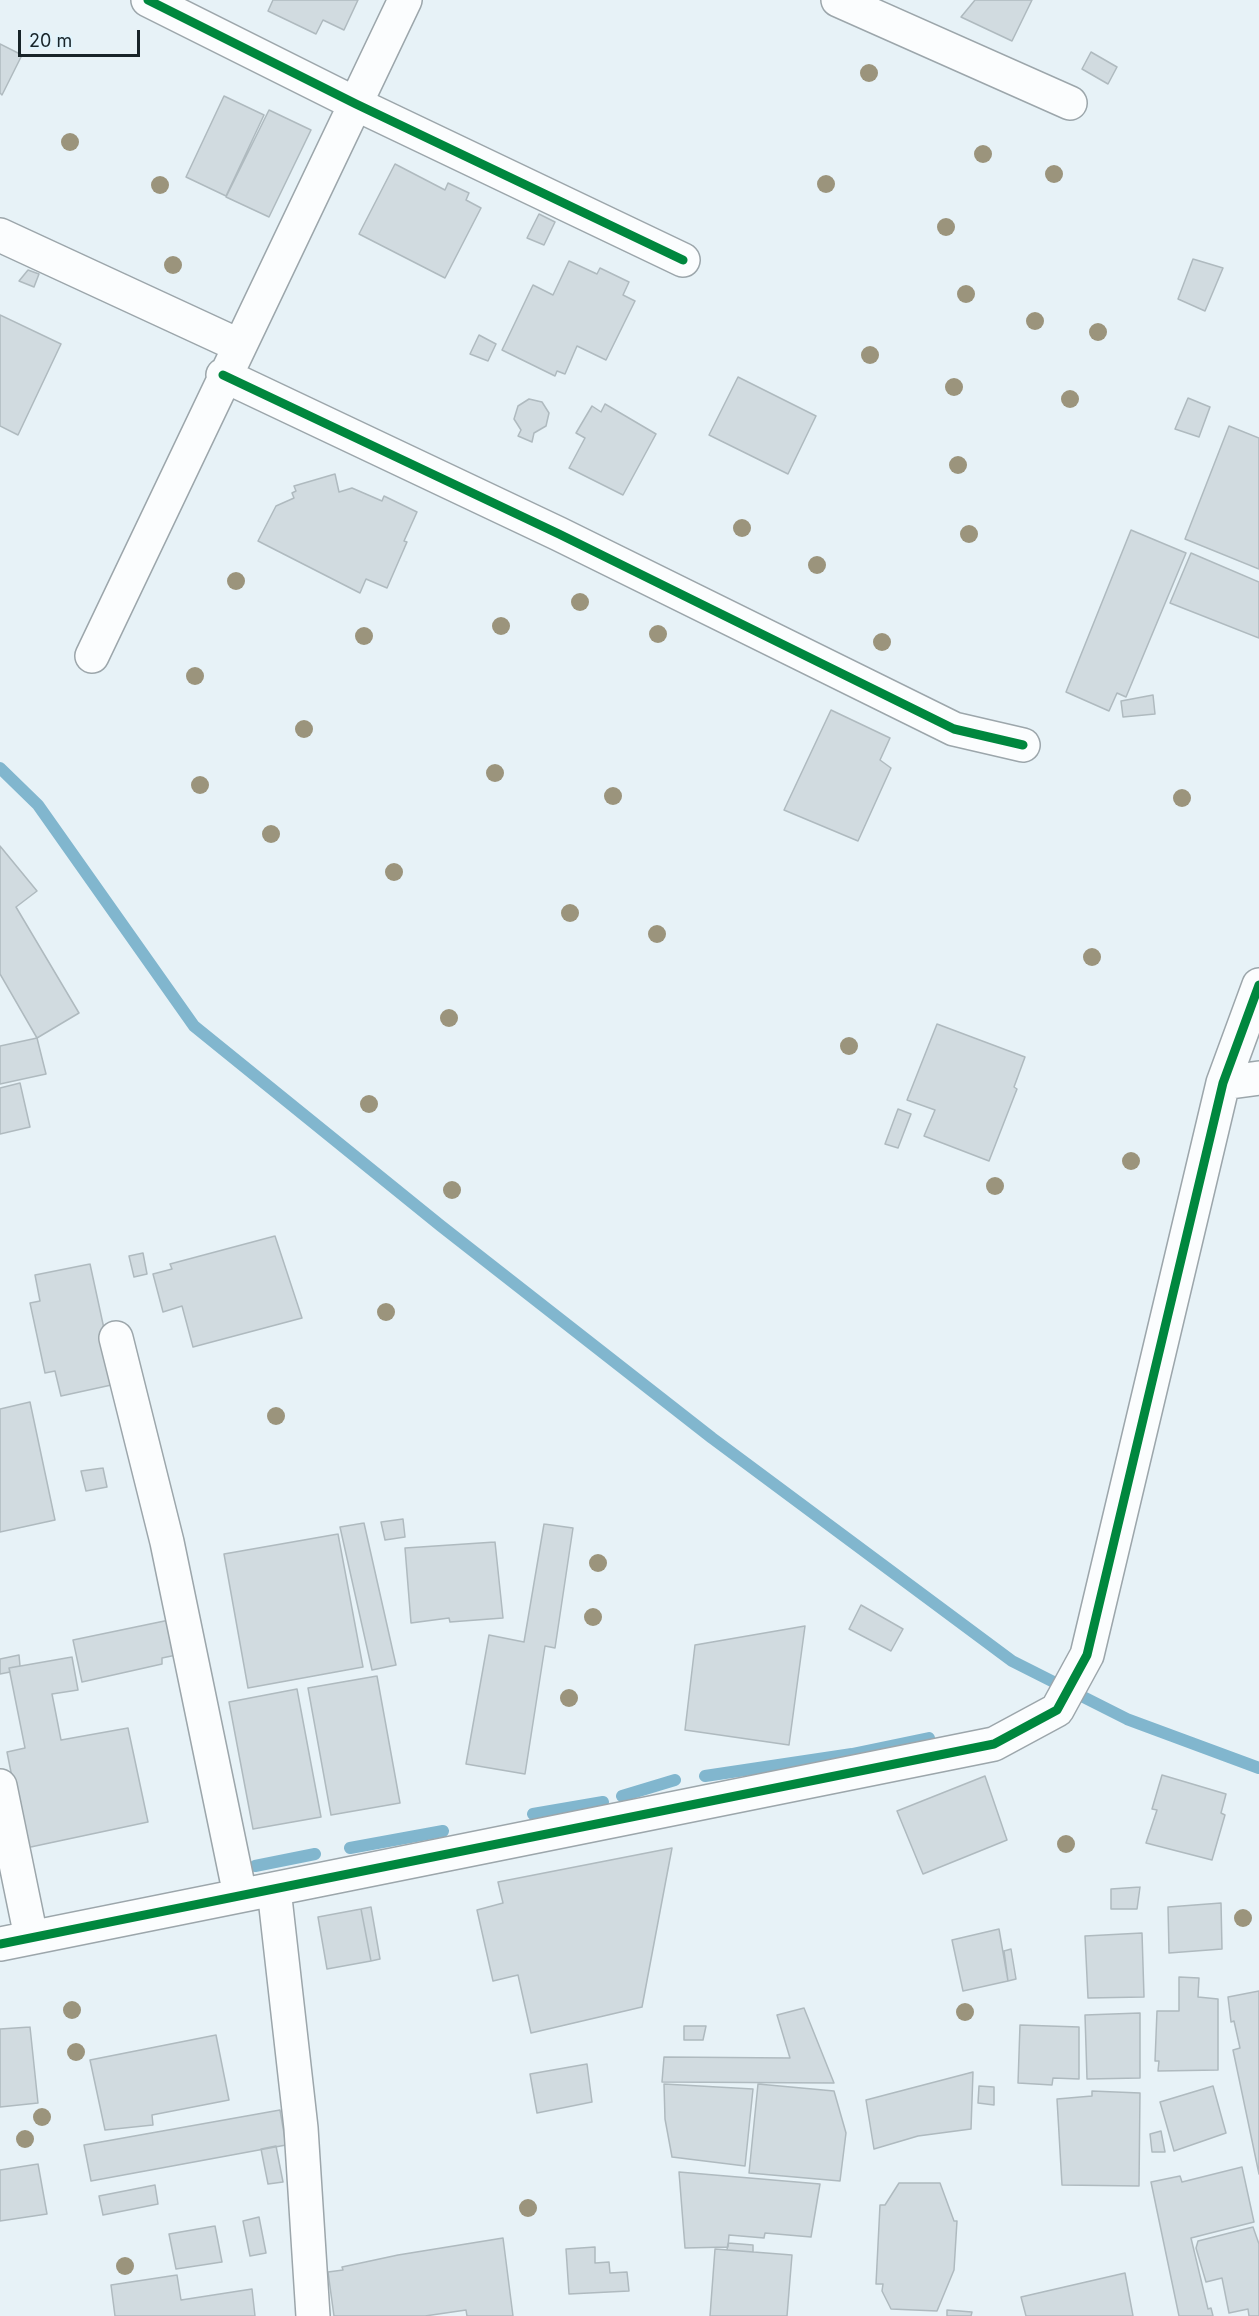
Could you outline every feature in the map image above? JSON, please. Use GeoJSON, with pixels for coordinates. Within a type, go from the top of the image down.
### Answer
{"type":"FeatureCollection","features":[{"type":"Feature","properties":{"kind":"street"},"geometry":{"type":"LineString","coordinates":[[148,0],[356,104],[682,260]]}},
{"type":"Feature","properties":{"kind":"street"},"geometry":{"type":"LineString","coordinates":[[92,656],[223,375],[405,0]]}},
{"type":"Feature","properties":{"kind":"street"},"geometry":{"type":"LineString","coordinates":[[838,0],[1070,104]]}},
{"type":"Feature","properties":{"kind":"street"},"geometry":{"type":"LineString","coordinates":[[0,235],[238,345]]}},
{"type":"Feature","properties":{"kind":"street"},"geometry":{"type":"LineString","coordinates":[[223,375],[559,534],[954,729],[1023,745]]}},
{"type":"Feature","properties":{"kind":"street"},"geometry":{"type":"LineString","coordinates":[[0,1944],[994,1744],[1057,1710],[1087,1655],[1223,1083],[1259,985]]}},
{"type":"Feature","properties":{"kind":"street"},"geometry":{"type":"LineString","coordinates":[[1223,1083],[1259,1078]]}},
{"type":"Feature","properties":{"kind":"street"},"geometry":{"type":"LineString","coordinates":[[116,1338],[167,1542],[240,1895]]}},
{"type":"Feature","properties":{"kind":"street"},"geometry":{"type":"LineString","coordinates":[[0,1786],[31,1937]]}},
{"type":"Feature","properties":{"kind":"street"},"geometry":{"type":"LineString","coordinates":[[274,1889],[301,2128],[313,2316]]}},
{"type":"Feature","properties":{"kind":"building"},"geometry":{"type":"Polygon","coordinates":[[[273,0],[358,0],[344,30],[323,20],[316,34],[268,11],[273,0]]]}},
{"type":"Feature","properties":{"kind":"building"},"geometry":{"type":"Polygon","coordinates":[[[975,0],[1032,0],[1012,41],[961,17],[975,0]]]}},
{"type":"Feature","properties":{"kind":"building"},"geometry":{"type":"Polygon","coordinates":[[[0,44],[22,55],[2,95],[0,93],[0,44]]]}},
{"type":"Feature","properties":{"kind":"building"},"geometry":{"type":"Polygon","coordinates":[[[1091,52],[1117,67],[1108,84],[1082,69],[1091,52]]]}},
{"type":"Feature","properties":{"kind":"building"},"geometry":{"type":"Polygon","coordinates":[[[224,96],[264,115],[226,196],[186,177],[224,96]]]}},
{"type":"Feature","properties":{"kind":"building"},"geometry":{"type":"Polygon","coordinates":[[[269,110],[311,130],[269,217],[226,197],[269,110]]]}},
{"type":"Feature","properties":{"kind":"building"},"geometry":{"type":"Polygon","coordinates":[[[395,164],[445,190],[448,183],[469,193],[466,200],[481,208],[445,278],[359,234],[395,164]]]}},
{"type":"Feature","properties":{"kind":"building"},"geometry":{"type":"Polygon","coordinates":[[[539,214],[555,222],[544,245],[527,238],[539,214]]]}},
{"type":"Feature","properties":{"kind":"building"},"geometry":{"type":"Polygon","coordinates":[[[1193,259],[1223,268],[1205,311],[1178,299],[1193,259]]]}},
{"type":"Feature","properties":{"kind":"building"},"geometry":{"type":"Polygon","coordinates":[[[569,261],[597,274],[600,268],[629,282],[623,295],[635,301],[606,360],[577,346],[565,374],[557,371],[555,376],[502,350],[533,285],[553,295],[569,261]]]}},
{"type":"Feature","properties":{"kind":"building"},"geometry":{"type":"Polygon","coordinates":[[[28,270],[39,274],[34,287],[19,281],[28,270]]]}},
{"type":"Feature","properties":{"kind":"building"},"geometry":{"type":"Polygon","coordinates":[[[0,315],[61,344],[18,435],[0,426],[0,315]]]}},
{"type":"Feature","properties":{"kind":"building"},"geometry":{"type":"Polygon","coordinates":[[[479,335],[496,344],[488,361],[470,354],[479,335]]]}},
{"type":"Feature","properties":{"kind":"building"},"geometry":{"type":"Polygon","coordinates":[[[738,377],[816,416],[788,474],[709,435],[738,377]]]}},
{"type":"Feature","properties":{"kind":"building"},"geometry":{"type":"Polygon","coordinates":[[[1188,398],[1210,407],[1199,437],[1175,429],[1188,398]]]}},
{"type":"Feature","properties":{"kind":"building"},"geometry":{"type":"Polygon","coordinates":[[[529,399],[542,402],[549,413],[546,426],[534,433],[532,442],[518,436],[521,430],[514,419],[518,406],[529,399]]]}},
{"type":"Feature","properties":{"kind":"building"},"geometry":{"type":"Polygon","coordinates":[[[605,404],[656,434],[623,495],[569,468],[585,438],[576,433],[592,406],[601,412],[605,404]]]}},
{"type":"Feature","properties":{"kind":"building"},"geometry":{"type":"Polygon","coordinates":[[[1229,426],[1259,438],[1259,569],[1185,539],[1229,426]]]}},
{"type":"Feature","properties":{"kind":"building"},"geometry":{"type":"Polygon","coordinates":[[[335,474],[339,492],[352,488],[382,501],[384,496],[417,512],[387,588],[366,579],[360,593],[258,541],[276,506],[294,498],[292,493],[296,491],[294,486],[335,474]]]}},
{"type":"Feature","properties":{"kind":"building"},"geometry":{"type":"Polygon","coordinates":[[[1131,530],[1186,553],[1126,697],[1117,693],[1109,711],[1066,692],[1131,530]]]}},
{"type":"Feature","properties":{"kind":"building"},"geometry":{"type":"Polygon","coordinates":[[[1191,553],[1259,582],[1259,638],[1170,603],[1191,553]]]}},
{"type":"Feature","properties":{"kind":"building"},"geometry":{"type":"Polygon","coordinates":[[[1153,695],[1155,714],[1123,717],[1121,701],[1153,695]]]}},
{"type":"Feature","properties":{"kind":"building"},"geometry":{"type":"Polygon","coordinates":[[[831,710],[890,738],[880,760],[891,768],[858,841],[784,810],[831,710]]]}},
{"type":"Feature","properties":{"kind":"building"},"geometry":{"type":"Polygon","coordinates":[[[0,846],[37,891],[16,907],[79,1013],[37,1038],[0,974],[0,846]]]}},
{"type":"Feature","properties":{"kind":"building"},"geometry":{"type":"Polygon","coordinates":[[[937,1024],[1025,1057],[1014,1087],[1017,1089],[989,1161],[924,1136],[935,1110],[907,1100],[937,1024]]]}},
{"type":"Feature","properties":{"kind":"building"},"geometry":{"type":"Polygon","coordinates":[[[37,1038],[46,1074],[0,1084],[0,1046],[37,1038]]]}},
{"type":"Feature","properties":{"kind":"building"},"geometry":{"type":"Polygon","coordinates":[[[20,1083],[30,1127],[0,1134],[0,1088],[20,1083]]]}},
{"type":"Feature","properties":{"kind":"building"},"geometry":{"type":"Polygon","coordinates":[[[898,1109],[911,1114],[898,1148],[885,1144],[898,1109]]]}},
{"type":"Feature","properties":{"kind":"building"},"geometry":{"type":"Polygon","coordinates":[[[275,1236],[302,1318],[193,1347],[182,1306],[163,1312],[153,1274],[172,1269],[170,1264],[275,1236]]]}},
{"type":"Feature","properties":{"kind":"building"},"geometry":{"type":"Polygon","coordinates":[[[143,1253],[147,1274],[134,1277],[129,1256],[143,1253]]]}},
{"type":"Feature","properties":{"kind":"building"},"geometry":{"type":"Polygon","coordinates":[[[90,1264],[116,1384],[61,1396],[55,1371],[45,1373],[30,1303],[40,1301],[35,1275],[90,1264]]]}},
{"type":"Feature","properties":{"kind":"building"},"geometry":{"type":"Polygon","coordinates":[[[30,1402],[55,1520],[0,1532],[0,1409],[30,1402]]]}},
{"type":"Feature","properties":{"kind":"building"},"geometry":{"type":"Polygon","coordinates":[[[103,1468],[107,1487],[86,1491],[81,1471],[103,1468]]]}},
{"type":"Feature","properties":{"kind":"building"},"geometry":{"type":"Polygon","coordinates":[[[403,1519],[405,1537],[385,1540],[381,1522],[403,1519]]]}},
{"type":"Feature","properties":{"kind":"building"},"geometry":{"type":"Polygon","coordinates":[[[364,1523],[396,1665],[372,1670],[340,1527],[364,1523]]]}},
{"type":"Feature","properties":{"kind":"building"},"geometry":{"type":"Polygon","coordinates":[[[544,1524],[573,1528],[555,1648],[545,1646],[525,1774],[466,1764],[489,1635],[524,1642],[544,1524]]]}},
{"type":"Feature","properties":{"kind":"building"},"geometry":{"type":"Polygon","coordinates":[[[338,1534],[363,1667],[248,1688],[224,1554],[338,1534]]]}},
{"type":"Feature","properties":{"kind":"building"},"geometry":{"type":"Polygon","coordinates":[[[495,1542],[503,1618],[450,1622],[449,1618],[411,1623],[405,1548],[495,1542]]]}},
{"type":"Feature","properties":{"kind":"building"},"geometry":{"type":"Polygon","coordinates":[[[861,1605],[903,1629],[891,1651],[849,1629],[861,1605]]]}},
{"type":"Feature","properties":{"kind":"building"},"geometry":{"type":"Polygon","coordinates":[[[174,1619],[181,1654],[162,1658],[162,1664],[82,1682],[73,1640],[174,1619]]]}},
{"type":"Feature","properties":{"kind":"building"},"geometry":{"type":"Polygon","coordinates":[[[805,1626],[789,1745],[685,1730],[695,1645],[805,1626]]]}},
{"type":"Feature","properties":{"kind":"building"},"geometry":{"type":"Polygon","coordinates":[[[19,1655],[20,1666],[9,1668],[10,1672],[0,1674],[0,1659],[19,1655]]]}},
{"type":"Feature","properties":{"kind":"building"},"geometry":{"type":"Polygon","coordinates":[[[72,1657],[78,1690],[52,1694],[61,1740],[128,1728],[148,1822],[26,1848],[7,1752],[25,1748],[9,1668],[72,1657]]]}},
{"type":"Feature","properties":{"kind":"building"},"geometry":{"type":"Polygon","coordinates":[[[377,1676],[400,1803],[331,1815],[308,1688],[377,1676]]]}},
{"type":"Feature","properties":{"kind":"building"},"geometry":{"type":"Polygon","coordinates":[[[297,1689],[321,1817],[253,1829],[229,1702],[297,1689]]]}},
{"type":"Feature","properties":{"kind":"building"},"geometry":{"type":"Polygon","coordinates":[[[1162,1775],[1226,1794],[1221,1813],[1225,1815],[1212,1860],[1146,1843],[1157,1810],[1152,1809],[1162,1775]]]}},
{"type":"Feature","properties":{"kind":"building"},"geometry":{"type":"Polygon","coordinates":[[[985,1776],[1007,1840],[923,1874],[897,1811],[985,1776]]]}},
{"type":"Feature","properties":{"kind":"building"},"geometry":{"type":"Polygon","coordinates":[[[672,1848],[642,2007],[531,2033],[518,1975],[493,1981],[477,1910],[503,1903],[498,1882],[672,1848]]]}},
{"type":"Feature","properties":{"kind":"building"},"geometry":{"type":"Polygon","coordinates":[[[1140,1887],[1137,1909],[1111,1909],[1111,1889],[1140,1887]]]}},
{"type":"Feature","properties":{"kind":"building"},"geometry":{"type":"Polygon","coordinates":[[[1221,1903],[1222,1949],[1169,1953],[1168,1907],[1221,1903]]]}},
{"type":"Feature","properties":{"kind":"building"},"geometry":{"type":"Polygon","coordinates":[[[371,1907],[380,1959],[371,1961],[361,1909],[371,1907]]]}},
{"type":"Feature","properties":{"kind":"building"},"geometry":{"type":"Polygon","coordinates":[[[361,1909],[371,1961],[327,1969],[318,1917],[361,1909]]]}},
{"type":"Feature","properties":{"kind":"building"},"geometry":{"type":"Polygon","coordinates":[[[999,1929],[1008,1981],[963,1991],[952,1940],[999,1929]]]}},
{"type":"Feature","properties":{"kind":"building"},"geometry":{"type":"Polygon","coordinates":[[[1142,1933],[1144,1997],[1088,1998],[1085,1936],[1142,1933]]]}},
{"type":"Feature","properties":{"kind":"building"},"geometry":{"type":"Polygon","coordinates":[[[1011,1949],[1016,1979],[1008,1981],[1004,1951],[1011,1949]]]}},
{"type":"Feature","properties":{"kind":"building"},"geometry":{"type":"Polygon","coordinates":[[[1179,1977],[1199,1978],[1198,1997],[1218,1999],[1218,2070],[1158,2071],[1159,2061],[1155,2061],[1157,2011],[1179,2011],[1179,1977]]]}},
{"type":"Feature","properties":{"kind":"building"},"geometry":{"type":"Polygon","coordinates":[[[1259,1991],[1259,2174],[1233,2050],[1240,2048],[1234,2021],[1231,2022],[1228,1997],[1259,1991]]]}},
{"type":"Feature","properties":{"kind":"building"},"geometry":{"type":"Polygon","coordinates":[[[804,2008],[834,2083],[662,2082],[664,2057],[790,2058],[777,2015],[804,2008]]]}},
{"type":"Feature","properties":{"kind":"building"},"geometry":{"type":"Polygon","coordinates":[[[1140,2013],[1140,2078],[1087,2079],[1085,2015],[1140,2013]]]}},
{"type":"Feature","properties":{"kind":"building"},"geometry":{"type":"Polygon","coordinates":[[[1020,2025],[1079,2027],[1079,2079],[1053,2078],[1052,2085],[1018,2083],[1020,2025]]]}},
{"type":"Feature","properties":{"kind":"building"},"geometry":{"type":"Polygon","coordinates":[[[684,2026],[706,2026],[703,2040],[684,2040],[684,2026]]]}},
{"type":"Feature","properties":{"kind":"building"},"geometry":{"type":"Polygon","coordinates":[[[30,2027],[38,2103],[0,2107],[0,2029],[30,2027]]]}},
{"type":"Feature","properties":{"kind":"building"},"geometry":{"type":"Polygon","coordinates":[[[216,2035],[229,2100],[152,2115],[153,2125],[105,2130],[90,2060],[216,2035]]]}},
{"type":"Feature","properties":{"kind":"building"},"geometry":{"type":"Polygon","coordinates":[[[587,2064],[592,2102],[537,2113],[530,2074],[587,2064]]]}},
{"type":"Feature","properties":{"kind":"building"},"geometry":{"type":"Polygon","coordinates":[[[973,2072],[971,2129],[918,2136],[874,2149],[866,2100],[973,2072]]]}},
{"type":"Feature","properties":{"kind":"building"},"geometry":{"type":"Polygon","coordinates":[[[664,2084],[753,2089],[745,2166],[672,2157],[665,2119],[664,2084]]]}},
{"type":"Feature","properties":{"kind":"building"},"geometry":{"type":"Polygon","coordinates":[[[758,2084],[834,2091],[846,2133],[840,2181],[749,2173],[758,2084]]]}},
{"type":"Feature","properties":{"kind":"building"},"geometry":{"type":"Polygon","coordinates":[[[979,2086],[994,2087],[994,2105],[978,2103],[979,2086]]]}},
{"type":"Feature","properties":{"kind":"building"},"geometry":{"type":"Polygon","coordinates":[[[1213,2086],[1226,2133],[1174,2151],[1160,2102],[1213,2086]]]}},
{"type":"Feature","properties":{"kind":"building"},"geometry":{"type":"Polygon","coordinates":[[[1092,2091],[1140,2093],[1139,2186],[1062,2185],[1057,2099],[1092,2096],[1092,2091]]]}},
{"type":"Feature","properties":{"kind":"building"},"geometry":{"type":"Polygon","coordinates":[[[280,2110],[286,2145],[91,2181],[84,2145],[280,2110]]]}},
{"type":"Feature","properties":{"kind":"building"},"geometry":{"type":"Polygon","coordinates":[[[1161,2131],[1165,2152],[1152,2152],[1150,2134],[1161,2131]]]}},
{"type":"Feature","properties":{"kind":"building"},"geometry":{"type":"Polygon","coordinates":[[[276,2146],[283,2182],[268,2184],[261,2149],[276,2146]]]}},
{"type":"Feature","properties":{"kind":"building"},"geometry":{"type":"Polygon","coordinates":[[[38,2164],[47,2214],[0,2221],[0,2170],[38,2164]]]}},
{"type":"Feature","properties":{"kind":"building"},"geometry":{"type":"Polygon","coordinates":[[[1242,2167],[1254,2222],[1191,2238],[1208,2309],[1211,2308],[1213,2316],[1179,2316],[1151,2182],[1180,2176],[1182,2182],[1242,2167]]]}},
{"type":"Feature","properties":{"kind":"building"},"geometry":{"type":"Polygon","coordinates":[[[679,2172],[820,2184],[811,2237],[765,2233],[764,2238],[729,2235],[728,2247],[685,2248],[679,2172]]]}},
{"type":"Feature","properties":{"kind":"building"},"geometry":{"type":"Polygon","coordinates":[[[899,2183],[940,2183],[954,2221],[957,2221],[954,2270],[937,2311],[891,2309],[882,2291],[883,2284],[876,2284],[880,2205],[885,2205],[899,2183]]]}},
{"type":"Feature","properties":{"kind":"building"},"geometry":{"type":"Polygon","coordinates":[[[155,2185],[158,2204],[103,2215],[99,2196],[155,2185]]]}},
{"type":"Feature","properties":{"kind":"building"},"geometry":{"type":"Polygon","coordinates":[[[259,2217],[266,2253],[250,2256],[243,2221],[259,2217]]]}},
{"type":"Feature","properties":{"kind":"building"},"geometry":{"type":"Polygon","coordinates":[[[215,2226],[222,2262],[176,2269],[169,2234],[215,2226]]]}},
{"type":"Feature","properties":{"kind":"building"},"geometry":{"type":"Polygon","coordinates":[[[1253,2227],[1259,2244],[1259,2316],[1249,2316],[1248,2309],[1229,2313],[1222,2278],[1206,2282],[1196,2248],[1198,2241],[1253,2227]]]}},
{"type":"Feature","properties":{"kind":"building"},"geometry":{"type":"Polygon","coordinates":[[[503,2238],[513,2316],[467,2316],[466,2310],[425,2316],[334,2316],[328,2272],[398,2255],[503,2238]]]}},
{"type":"Feature","properties":{"kind":"building"},"geometry":{"type":"Polygon","coordinates":[[[728,2243],[753,2245],[753,2252],[727,2250],[728,2243]]]}},
{"type":"Feature","properties":{"kind":"building"},"geometry":{"type":"Polygon","coordinates":[[[595,2247],[595,2263],[609,2262],[610,2273],[627,2272],[629,2291],[569,2294],[566,2249],[595,2247]]]}},
{"type":"Feature","properties":{"kind":"building"},"geometry":{"type":"Polygon","coordinates":[[[715,2249],[792,2255],[787,2316],[710,2316],[715,2249]]]}},
{"type":"Feature","properties":{"kind":"building"},"geometry":{"type":"Polygon","coordinates":[[[1125,2273],[1133,2316],[1026,2316],[1021,2297],[1125,2273]]]}},
{"type":"Feature","properties":{"kind":"building"},"geometry":{"type":"Polygon","coordinates":[[[177,2275],[181,2300],[252,2289],[255,2316],[115,2316],[111,2285],[177,2275]]]}},
{"type":"Feature","properties":{"kind":"building"},"geometry":{"type":"Polygon","coordinates":[[[947,2310],[972,2312],[971,2316],[947,2316],[947,2310]]]}},
{"type":"Feature","properties":{"kind":"waterway"},"geometry":{"type":"LineString","coordinates":[[0,768],[38,805],[194,1026],[441,1226],[712,1438],[1012,1661],[1127,1719],[1259,1768]]}},
{"type":"Feature","properties":{"kind":"waterway"},"geometry":{"type":"LineString","coordinates":[[705,1776],[852,1754],[929,1738]]}},
{"type":"Feature","properties":{"kind":"waterway"},"geometry":{"type":"LineString","coordinates":[[622,1796],[675,1780]]}},
{"type":"Feature","properties":{"kind":"waterway"},"geometry":{"type":"LineString","coordinates":[[533,1814],[603,1802]]}},
{"type":"Feature","properties":{"kind":"waterway"},"geometry":{"type":"LineString","coordinates":[[350,1848],[443,1831]]}},
{"type":"Feature","properties":{"kind":"waterway"},"geometry":{"type":"LineString","coordinates":[[255,1866],[315,1854]]}},
{"type":"Feature","properties":{"kind":"cycle path"},"geometry":{"type":"LineString","coordinates":[[148,0],[356,104],[683,260]]}},
{"type":"Feature","properties":{"kind":"cycle path"},"geometry":{"type":"LineString","coordinates":[[223,375],[559,534],[954,729],[1023,745]]}},
{"type":"Feature","properties":{"kind":"cycle path"},"geometry":{"type":"LineString","coordinates":[[0,1944],[994,1744],[1057,1710],[1087,1655],[1223,1083],[1259,985]]}}]}
